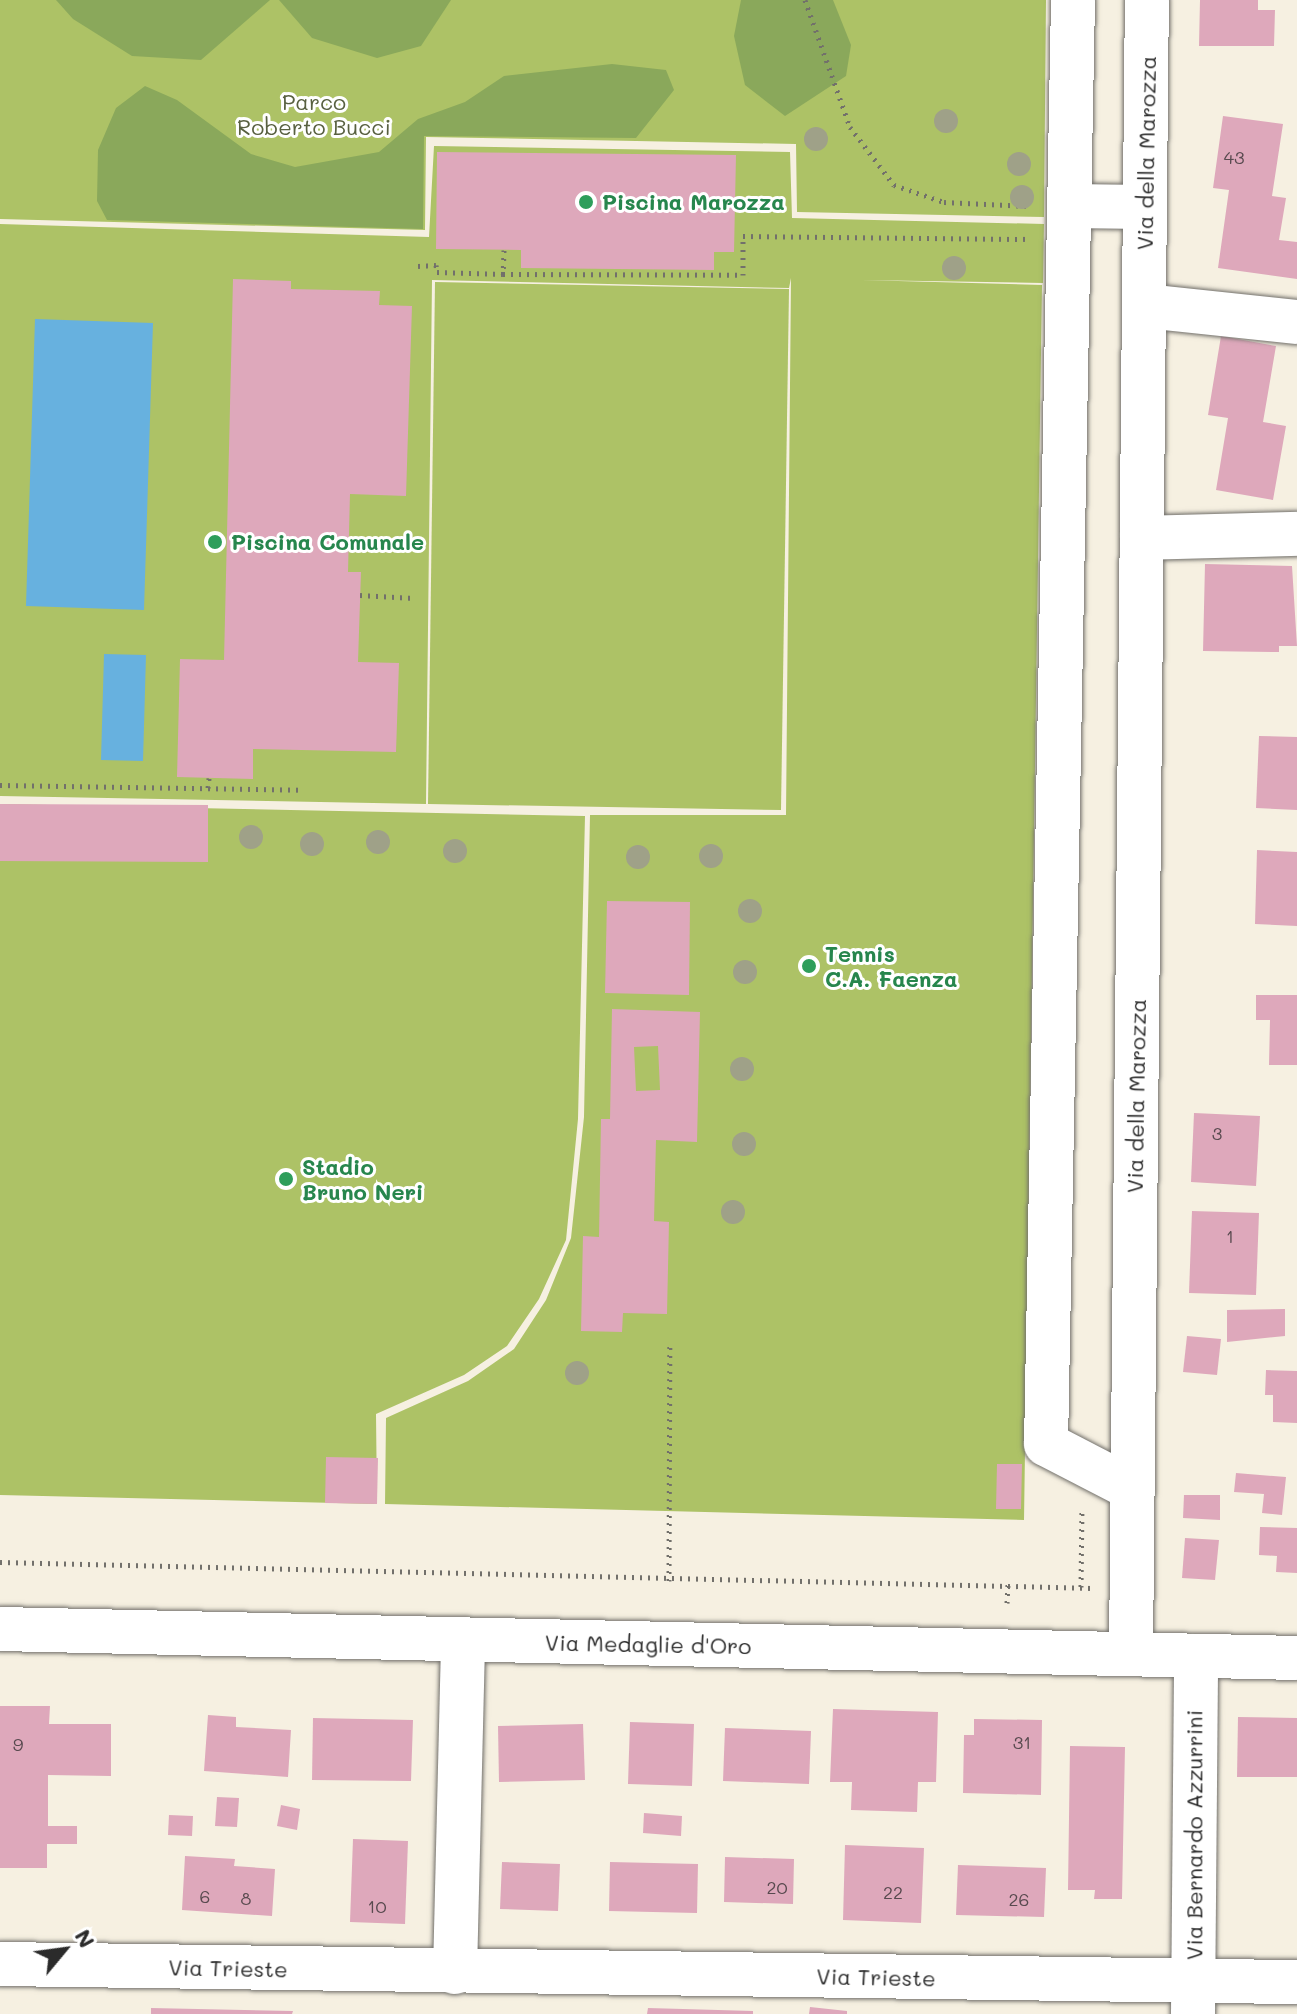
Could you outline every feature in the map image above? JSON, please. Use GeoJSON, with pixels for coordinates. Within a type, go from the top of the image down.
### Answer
{"type":"FeatureCollection","features":[{"type":"Feature","properties":{"kind":"street"},"geometry":{"type":"LineString","coordinates":[[1073,0],[1046,1444],[1131,1488]]}},
{"type":"Feature","properties":{"kind":"street","name":"Via della Marozza"},"geometry":{"type":"LineString","coordinates":[[1131,1654],[1147,0]]}},
{"type":"Feature","properties":{"kind":"street"},"geometry":{"type":"LineString","coordinates":[[1070,223],[1144,207]]}},
{"type":"Feature","properties":{"kind":"street"},"geometry":{"type":"LineString","coordinates":[[1145,306],[1297,322]]}},
{"type":"Feature","properties":{"kind":"street"},"geometry":{"type":"LineString","coordinates":[[1142,538],[1297,534]]}},
{"type":"Feature","properties":{"kind":"street","name":"Via Medaglie d'Oro"},"geometry":{"type":"LineString","coordinates":[[0,1629],[1297,1658]]}},
{"type":"Feature","properties":{"kind":"street"},"geometry":{"type":"LineString","coordinates":[[455,1972],[463,1640]]}},
{"type":"Feature","properties":{"kind":"street","name":"Via Bernardo Azzurrini"},"geometry":{"type":"LineString","coordinates":[[1193,1997],[1196,1656]]}},
{"type":"Feature","properties":{"kind":"street","name":"Via Trieste"},"geometry":{"type":"LineString","coordinates":[[0,1964],[455,1972],[1193,1997],[1297,1982]]}},
{"type":"Feature","properties":{"kind":"path"},"geometry":{"type":"LineString","coordinates":[[805,0],[850,127],[894,185],[944,202],[1070,223]]}},
{"type":"Feature","properties":{"kind":"path"},"geometry":{"type":"LineString","coordinates":[[418,266],[436,265],[437,272],[503,274],[743,275],[743,236],[1070,223]]}},
{"type":"Feature","properties":{"kind":"path"},"geometry":{"type":"LineString","coordinates":[[503,274],[504,250]]}},
{"type":"Feature","properties":{"kind":"path"},"geometry":{"type":"LineString","coordinates":[[360,595],[414,598]]}},
{"type":"Feature","properties":{"kind":"path"},"geometry":{"type":"LineString","coordinates":[[208,788],[209,778]]}},
{"type":"Feature","properties":{"kind":"path"},"geometry":{"type":"LineString","coordinates":[[0,785],[302,790]]}},
{"type":"Feature","properties":{"kind":"path"},"geometry":{"type":"LineString","coordinates":[[669,1581],[670,1346]]}},
{"type":"Feature","properties":{"kind":"path"},"geometry":{"type":"LineString","coordinates":[[0,1562],[669,1581],[1008,1583],[1081,1587]]}},
{"type":"Feature","properties":{"kind":"path"},"geometry":{"type":"LineString","coordinates":[[1007,1603],[1008,1583]]}},
{"type":"Feature","properties":{"kind":"green space","name":"Parco Roberto Bucci"},"geometry":{"type":"Polygon","coordinates":[[[0,0],[1046,0],[1044,217],[797,212],[796,144],[426,137],[425,230],[0,219],[0,0]]]}},
{"type":"Feature","properties":{"kind":"green space"},"geometry":{"type":"Polygon","coordinates":[[[56,0],[270,0],[201,60],[132,56],[73,19],[56,0]]]}},
{"type":"Feature","properties":{"kind":"green space"},"geometry":{"type":"Polygon","coordinates":[[[279,0],[451,0],[421,46],[377,58],[312,38],[279,0]]]}},
{"type":"Feature","properties":{"kind":"green space"},"geometry":{"type":"Polygon","coordinates":[[[741,0],[833,0],[851,45],[846,76],[785,116],[745,85],[734,36],[741,0]]]}},
{"type":"Feature","properties":{"kind":"green space"},"geometry":{"type":"Polygon","coordinates":[[[612,64],[666,70],[674,90],[636,138],[424,136],[423,229],[107,220],[97,201],[98,150],[116,108],[145,86],[177,100],[251,154],[295,167],[379,152],[418,119],[465,102],[504,76],[612,64]]]}},
{"type":"Feature","properties":{"kind":"green space","name":"Tennis C.A. Faenza"},"geometry":{"type":"Polygon","coordinates":[[[434,146],[790,152],[792,218],[1044,224],[1043,283],[861,280],[1042,285],[1024,1520],[385,1504],[386,1418],[468,1381],[514,1349],[546,1300],[571,1238],[584,1117],[590,815],[786,815],[791,278],[789,288],[432,280],[426,804],[0,796],[0,224],[429,237],[434,146]]]}},
{"type":"Feature","properties":{"kind":"green space"},"geometry":{"type":"Polygon","coordinates":[[[435,282],[789,289],[781,810],[428,804],[435,282]]]}},
{"type":"Feature","properties":{"kind":"green space","name":"Stadio Bruno Neri"},"geometry":{"type":"Polygon","coordinates":[[[0,804],[585,816],[578,1119],[566,1240],[539,1299],[507,1346],[464,1375],[376,1414],[377,1504],[0,1495],[0,804]]]}},
{"type":"Feature","properties":{"kind":"water"},"geometry":{"type":"Polygon","coordinates":[[[35,319],[153,323],[144,610],[26,606],[35,319]]]}},
{"type":"Feature","properties":{"kind":"water"},"geometry":{"type":"Polygon","coordinates":[[[104,654],[146,655],[143,761],[101,760],[104,654]]]}},
{"type":"Feature","properties":{"kind":"building"},"geometry":{"type":"Polygon","coordinates":[[[1200,0],[1258,0],[1258,10],[1275,10],[1274,46],[1199,46],[1200,0]]]}},
{"type":"Feature","properties":{"kind":"building"},"geometry":{"type":"Polygon","coordinates":[[[1223,116],[1283,124],[1272,196],[1286,198],[1279,240],[1297,242],[1297,279],[1218,268],[1229,190],[1213,188],[1223,116]]]}},
{"type":"Feature","properties":{"kind":"building","name":"Piscina Marozza"},"geometry":{"type":"Polygon","coordinates":[[[437,152],[736,155],[734,252],[714,252],[714,270],[521,268],[521,250],[436,249],[437,152]]]}},
{"type":"Feature","properties":{"kind":"building"},"geometry":{"type":"Polygon","coordinates":[[[233,279],[291,281],[291,289],[380,291],[379,305],[412,306],[406,496],[350,494],[348,572],[361,572],[358,662],[399,663],[396,752],[253,749],[253,779],[177,777],[180,659],[224,660],[233,279]]]}},
{"type":"Feature","properties":{"kind":"building"},"geometry":{"type":"Polygon","coordinates":[[[1221,336],[1276,346],[1263,422],[1286,426],[1273,500],[1216,490],[1228,418],[1208,415],[1221,336]]]}},
{"type":"Feature","properties":{"kind":"building"},"geometry":{"type":"Polygon","coordinates":[[[1205,564],[1292,566],[1297,646],[1279,646],[1279,652],[1203,651],[1205,564]]]}},
{"type":"Feature","properties":{"kind":"building"},"geometry":{"type":"Polygon","coordinates":[[[1259,736],[1297,737],[1297,810],[1256,808],[1259,736]]]}},
{"type":"Feature","properties":{"kind":"building"},"geometry":{"type":"Polygon","coordinates":[[[0,804],[208,805],[208,862],[0,861],[0,804]]]}},
{"type":"Feature","properties":{"kind":"building"},"geometry":{"type":"Polygon","coordinates":[[[1257,850],[1297,852],[1297,926],[1255,924],[1257,850]]]}},
{"type":"Feature","properties":{"kind":"building"},"geometry":{"type":"Polygon","coordinates":[[[607,901],[690,902],[689,995],[605,993],[607,901]]]}},
{"type":"Feature","properties":{"kind":"building"},"geometry":{"type":"Polygon","coordinates":[[[1256,995],[1297,995],[1297,1065],[1269,1065],[1270,1020],[1256,1020],[1256,995]]]}},
{"type":"Feature","properties":{"kind":"building"},"geometry":{"type":"Polygon","coordinates":[[[612,1009],[700,1012],[697,1142],[656,1140],[654,1221],[669,1222],[667,1314],[623,1313],[622,1332],[581,1331],[583,1236],[599,1237],[601,1119],[610,1119],[612,1009]],[[658,1046],[634,1047],[636,1091],[660,1090],[658,1046]]]}},
{"type":"Feature","properties":{"kind":"building"},"geometry":{"type":"Polygon","coordinates":[[[1194,1113],[1260,1116],[1256,1186],[1191,1182],[1194,1113]]]}},
{"type":"Feature","properties":{"kind":"building"},"geometry":{"type":"Polygon","coordinates":[[[1192,1211],[1259,1213],[1256,1295],[1189,1293],[1192,1211]]]}},
{"type":"Feature","properties":{"kind":"building"},"geometry":{"type":"Polygon","coordinates":[[[1285,1309],[1285,1336],[1227,1342],[1227,1310],[1285,1309]]]}},
{"type":"Feature","properties":{"kind":"building"},"geometry":{"type":"Polygon","coordinates":[[[1187,1336],[1221,1339],[1217,1375],[1183,1372],[1187,1336]]]}},
{"type":"Feature","properties":{"kind":"building"},"geometry":{"type":"Polygon","coordinates":[[[1266,1370],[1297,1371],[1297,1423],[1273,1422],[1273,1395],[1265,1395],[1266,1370]]]}},
{"type":"Feature","properties":{"kind":"building"},"geometry":{"type":"Polygon","coordinates":[[[326,1457],[378,1458],[377,1504],[325,1503],[326,1457]]]}},
{"type":"Feature","properties":{"kind":"building"},"geometry":{"type":"Polygon","coordinates":[[[997,1464],[1022,1464],[1021,1509],[996,1509],[997,1464]]]}},
{"type":"Feature","properties":{"kind":"building"},"geometry":{"type":"Polygon","coordinates":[[[1236,1473],[1286,1477],[1282,1515],[1262,1513],[1264,1494],[1234,1492],[1236,1473]]]}},
{"type":"Feature","properties":{"kind":"building"},"geometry":{"type":"Polygon","coordinates":[[[1184,1495],[1220,1495],[1220,1520],[1183,1518],[1184,1495]]]}},
{"type":"Feature","properties":{"kind":"building"},"geometry":{"type":"Polygon","coordinates":[[[1260,1527],[1297,1528],[1297,1573],[1276,1572],[1277,1556],[1259,1555],[1260,1527]]]}},
{"type":"Feature","properties":{"kind":"building"},"geometry":{"type":"Polygon","coordinates":[[[1185,1538],[1219,1540],[1215,1580],[1182,1578],[1185,1538]]]}},
{"type":"Feature","properties":{"kind":"building"},"geometry":{"type":"Polygon","coordinates":[[[0,1706],[50,1706],[49,1724],[111,1724],[111,1776],[48,1775],[48,1826],[77,1826],[77,1844],[47,1844],[47,1868],[0,1868],[0,1706]]]}},
{"type":"Feature","properties":{"kind":"building"},"geometry":{"type":"Polygon","coordinates":[[[833,1709],[938,1712],[936,1782],[918,1782],[917,1812],[851,1810],[852,1782],[830,1782],[833,1709]]]}},
{"type":"Feature","properties":{"kind":"building"},"geometry":{"type":"Polygon","coordinates":[[[208,1715],[236,1717],[236,1727],[291,1730],[288,1777],[204,1771],[208,1715]]]}},
{"type":"Feature","properties":{"kind":"building"},"geometry":{"type":"Polygon","coordinates":[[[1238,1717],[1297,1718],[1297,1777],[1237,1777],[1238,1717]]]}},
{"type":"Feature","properties":{"kind":"building"},"geometry":{"type":"Polygon","coordinates":[[[313,1718],[413,1720],[411,1781],[312,1780],[313,1718]]]}},
{"type":"Feature","properties":{"kind":"building"},"geometry":{"type":"Polygon","coordinates":[[[974,1719],[1042,1720],[1041,1795],[963,1793],[964,1735],[974,1735],[974,1719]]]}},
{"type":"Feature","properties":{"kind":"building"},"geometry":{"type":"Polygon","coordinates":[[[630,1722],[694,1724],[692,1786],[628,1784],[630,1722]]]}},
{"type":"Feature","properties":{"kind":"building"},"geometry":{"type":"Polygon","coordinates":[[[583,1724],[585,1780],[499,1782],[498,1726],[583,1724]]]}},
{"type":"Feature","properties":{"kind":"building"},"geometry":{"type":"Polygon","coordinates":[[[725,1728],[811,1731],[809,1784],[723,1781],[725,1728]]]}},
{"type":"Feature","properties":{"kind":"building"},"geometry":{"type":"Polygon","coordinates":[[[1070,1746],[1125,1747],[1122,1899],[1094,1899],[1095,1890],[1068,1890],[1070,1746]]]}},
{"type":"Feature","properties":{"kind":"building"},"geometry":{"type":"Polygon","coordinates":[[[217,1797],[239,1798],[237,1827],[215,1826],[217,1797]]]}},
{"type":"Feature","properties":{"kind":"building"},"geometry":{"type":"Polygon","coordinates":[[[281,1805],[300,1809],[297,1830],[277,1826],[281,1805]]]}},
{"type":"Feature","properties":{"kind":"building"},"geometry":{"type":"Polygon","coordinates":[[[644,1813],[682,1816],[681,1836],[643,1833],[644,1813]]]}},
{"type":"Feature","properties":{"kind":"building"},"geometry":{"type":"Polygon","coordinates":[[[169,1815],[193,1816],[192,1836],[168,1835],[169,1815]]]}},
{"type":"Feature","properties":{"kind":"building"},"geometry":{"type":"Polygon","coordinates":[[[353,1839],[408,1841],[405,1924],[350,1922],[353,1839]]]}},
{"type":"Feature","properties":{"kind":"building"},"geometry":{"type":"Polygon","coordinates":[[[845,1845],[924,1848],[921,1923],[843,1920],[845,1845]]]}},
{"type":"Feature","properties":{"kind":"building"},"geometry":{"type":"Polygon","coordinates":[[[185,1856],[235,1859],[234,1866],[275,1869],[272,1916],[182,1910],[185,1856]]]}},
{"type":"Feature","properties":{"kind":"building"},"geometry":{"type":"Polygon","coordinates":[[[725,1857],[794,1859],[793,1904],[724,1902],[725,1857]]]}},
{"type":"Feature","properties":{"kind":"building"},"geometry":{"type":"Polygon","coordinates":[[[502,1862],[560,1864],[558,1911],[500,1909],[502,1862]]]}},
{"type":"Feature","properties":{"kind":"building"},"geometry":{"type":"Polygon","coordinates":[[[610,1862],[698,1864],[697,1913],[609,1911],[610,1862]]]}},
{"type":"Feature","properties":{"kind":"building"},"geometry":{"type":"Polygon","coordinates":[[[958,1865],[1046,1868],[1044,1917],[956,1915],[958,1865]]]}},
{"type":"Feature","properties":{"kind":"building"},"geometry":{"type":"Polygon","coordinates":[[[810,2007],[847,2011],[847,2014],[809,2014],[810,2007]]]}},
{"type":"Feature","properties":{"kind":"building"},"geometry":{"type":"Polygon","coordinates":[[[151,2008],[293,2011],[292,2014],[151,2014],[151,2008]]]}},
{"type":"Feature","properties":{"kind":"building"},"geometry":{"type":"Polygon","coordinates":[[[648,2008],[753,2011],[753,2014],[647,2014],[648,2008]]]}},
{"type":"Feature","properties":{"kind":"place","name":"Piscina Marozza"},"geometry":{"type":"Point","coordinates":[586,202]}},
{"type":"Feature","properties":{"kind":"place","name":"Piscina Comunale"},"geometry":{"type":"Point","coordinates":[215,542]}},
{"type":"Feature","properties":{"kind":"place","name":"Tennis C.A. Faenza"},"geometry":{"type":"Point","coordinates":[809,966]}},
{"type":"Feature","properties":{"kind":"place","name":"Stadio Bruno Neri"},"geometry":{"type":"Point","coordinates":[286,1179]}}]}
